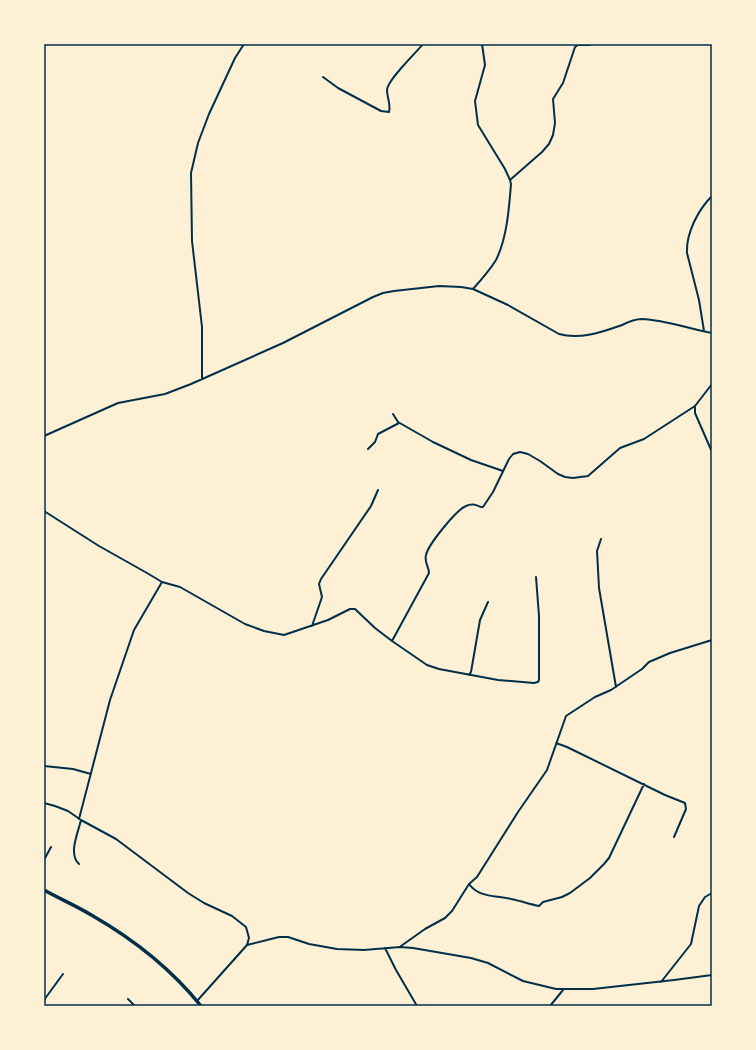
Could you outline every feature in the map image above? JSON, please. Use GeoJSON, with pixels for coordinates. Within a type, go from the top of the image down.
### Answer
{"type":"FeatureCollection","features":[{"type":"Feature","properties":{"kind":"main road"},"geometry":{"type":"LineString","coordinates":[[44,890],[93,915],[123,935],[153,958],[175,978],[201,1006]]}},
{"type":"Feature","properties":{"kind":"street"},"geometry":{"type":"LineString","coordinates":[[202,379],[202,327],[192,242],[191,173],[198,143],[209,114],[235,58],[244,44]]}},
{"type":"Feature","properties":{"kind":"street"},"geometry":{"type":"LineString","coordinates":[[323,77],[338,88],[381,111],[389,112],[390,102],[387,90],[388,85],[402,66],[423,44]]}},
{"type":"Feature","properties":{"kind":"street"},"geometry":{"type":"LineString","coordinates":[[473,289],[495,262],[499,253],[505,229],[511,188],[510,180],[478,126],[475,101],[485,65],[482,44]]}},
{"type":"Feature","properties":{"kind":"street"},"geometry":{"type":"LineString","coordinates":[[510,180],[550,144],[555,123],[553,99],[563,83],[575,47],[578,45],[590,45]]}},
{"type":"Feature","properties":{"kind":"street"},"geometry":{"type":"LineString","coordinates":[[704,331],[699,300],[687,253],[687,246],[693,224],[703,206],[712,196]]}},
{"type":"Feature","properties":{"kind":"street"},"geometry":{"type":"LineString","coordinates":[[44,436],[118,403],[165,394],[202,379],[283,343],[383,293],[394,291],[439,286],[473,289],[508,305],[559,334],[566,336],[597,333],[641,319],[712,332]]}},
{"type":"Feature","properties":{"kind":"street"},"geometry":{"type":"LineString","coordinates":[[392,641],[429,573],[425,557],[432,543],[451,519],[464,507],[473,504],[483,507],[493,492],[510,456],[516,452],[528,454],[565,477],[573,478],[588,476],[620,448],[644,439],[695,406],[712,384]]}},
{"type":"Feature","properties":{"kind":"street"},"geometry":{"type":"LineString","coordinates":[[695,406],[695,413],[712,452]]}},
{"type":"Feature","properties":{"kind":"street"},"geometry":{"type":"LineString","coordinates":[[393,414],[400,423],[450,450],[471,460],[503,471]]}},
{"type":"Feature","properties":{"kind":"street"},"geometry":{"type":"LineString","coordinates":[[368,449],[375,442],[378,434],[400,423]]}},
{"type":"Feature","properties":{"kind":"street"},"geometry":{"type":"LineString","coordinates":[[312,626],[322,597],[319,584],[321,579],[371,506],[378,490]]}},
{"type":"Feature","properties":{"kind":"street"},"geometry":{"type":"LineString","coordinates":[[44,511],[99,546],[162,582],[180,587],[245,624],[264,631],[284,635],[355,609],[375,628],[427,665],[451,673],[524,683],[538,682],[539,616],[536,577]]}},
{"type":"Feature","properties":{"kind":"street"},"geometry":{"type":"LineString","coordinates":[[600,539],[597,551],[599,588],[616,687]]}},
{"type":"Feature","properties":{"kind":"street"},"geometry":{"type":"LineString","coordinates":[[78,864],[73,857],[74,847],[110,700],[134,630],[162,582]]}},
{"type":"Feature","properties":{"kind":"street"},"geometry":{"type":"LineString","coordinates":[[469,675],[471,672],[480,620],[488,602]]}},
{"type":"Feature","properties":{"kind":"street"},"geometry":{"type":"LineString","coordinates":[[400,947],[425,929],[445,918],[452,911],[469,884],[477,877],[509,825],[546,770],[566,716],[595,697],[616,687],[642,669],[649,662],[670,653],[712,640]]}},
{"type":"Feature","properties":{"kind":"street"},"geometry":{"type":"LineString","coordinates":[[556,743],[685,803],[686,809],[674,837]]}},
{"type":"Feature","properties":{"kind":"street"},"geometry":{"type":"LineString","coordinates":[[44,766],[73,769],[91,774]]}},
{"type":"Feature","properties":{"kind":"street"},"geometry":{"type":"LineString","coordinates":[[469,884],[473,890],[485,895],[509,898],[539,906],[543,902],[562,897],[570,893],[593,875],[609,858],[644,784]]}},
{"type":"Feature","properties":{"kind":"street"},"geometry":{"type":"LineString","coordinates":[[44,803],[68,811],[80,820],[116,839],[188,893],[204,903],[232,916],[246,927],[249,938],[247,945],[197,1001]]}},
{"type":"Feature","properties":{"kind":"street"},"geometry":{"type":"LineString","coordinates":[[44,860],[51,847]]}},
{"type":"Feature","properties":{"kind":"street"},"geometry":{"type":"LineString","coordinates":[[661,982],[691,944],[699,906],[705,897],[712,893]]}},
{"type":"Feature","properties":{"kind":"street"},"geometry":{"type":"LineString","coordinates":[[247,945],[279,937],[288,937],[309,944],[337,949],[364,950],[400,947],[425,949],[488,963],[523,982],[563,990],[593,989],[661,982],[712,974]]}},
{"type":"Feature","properties":{"kind":"street"},"geometry":{"type":"LineString","coordinates":[[385,948],[417,1006]]}},
{"type":"Feature","properties":{"kind":"street"},"geometry":{"type":"LineString","coordinates":[[44,1000],[63,974]]}},
{"type":"Feature","properties":{"kind":"street"},"geometry":{"type":"LineString","coordinates":[[550,1006],[563,990]]}},
{"type":"Feature","properties":{"kind":"street"},"geometry":{"type":"LineString","coordinates":[[128,999],[135,1006]]}}]}
